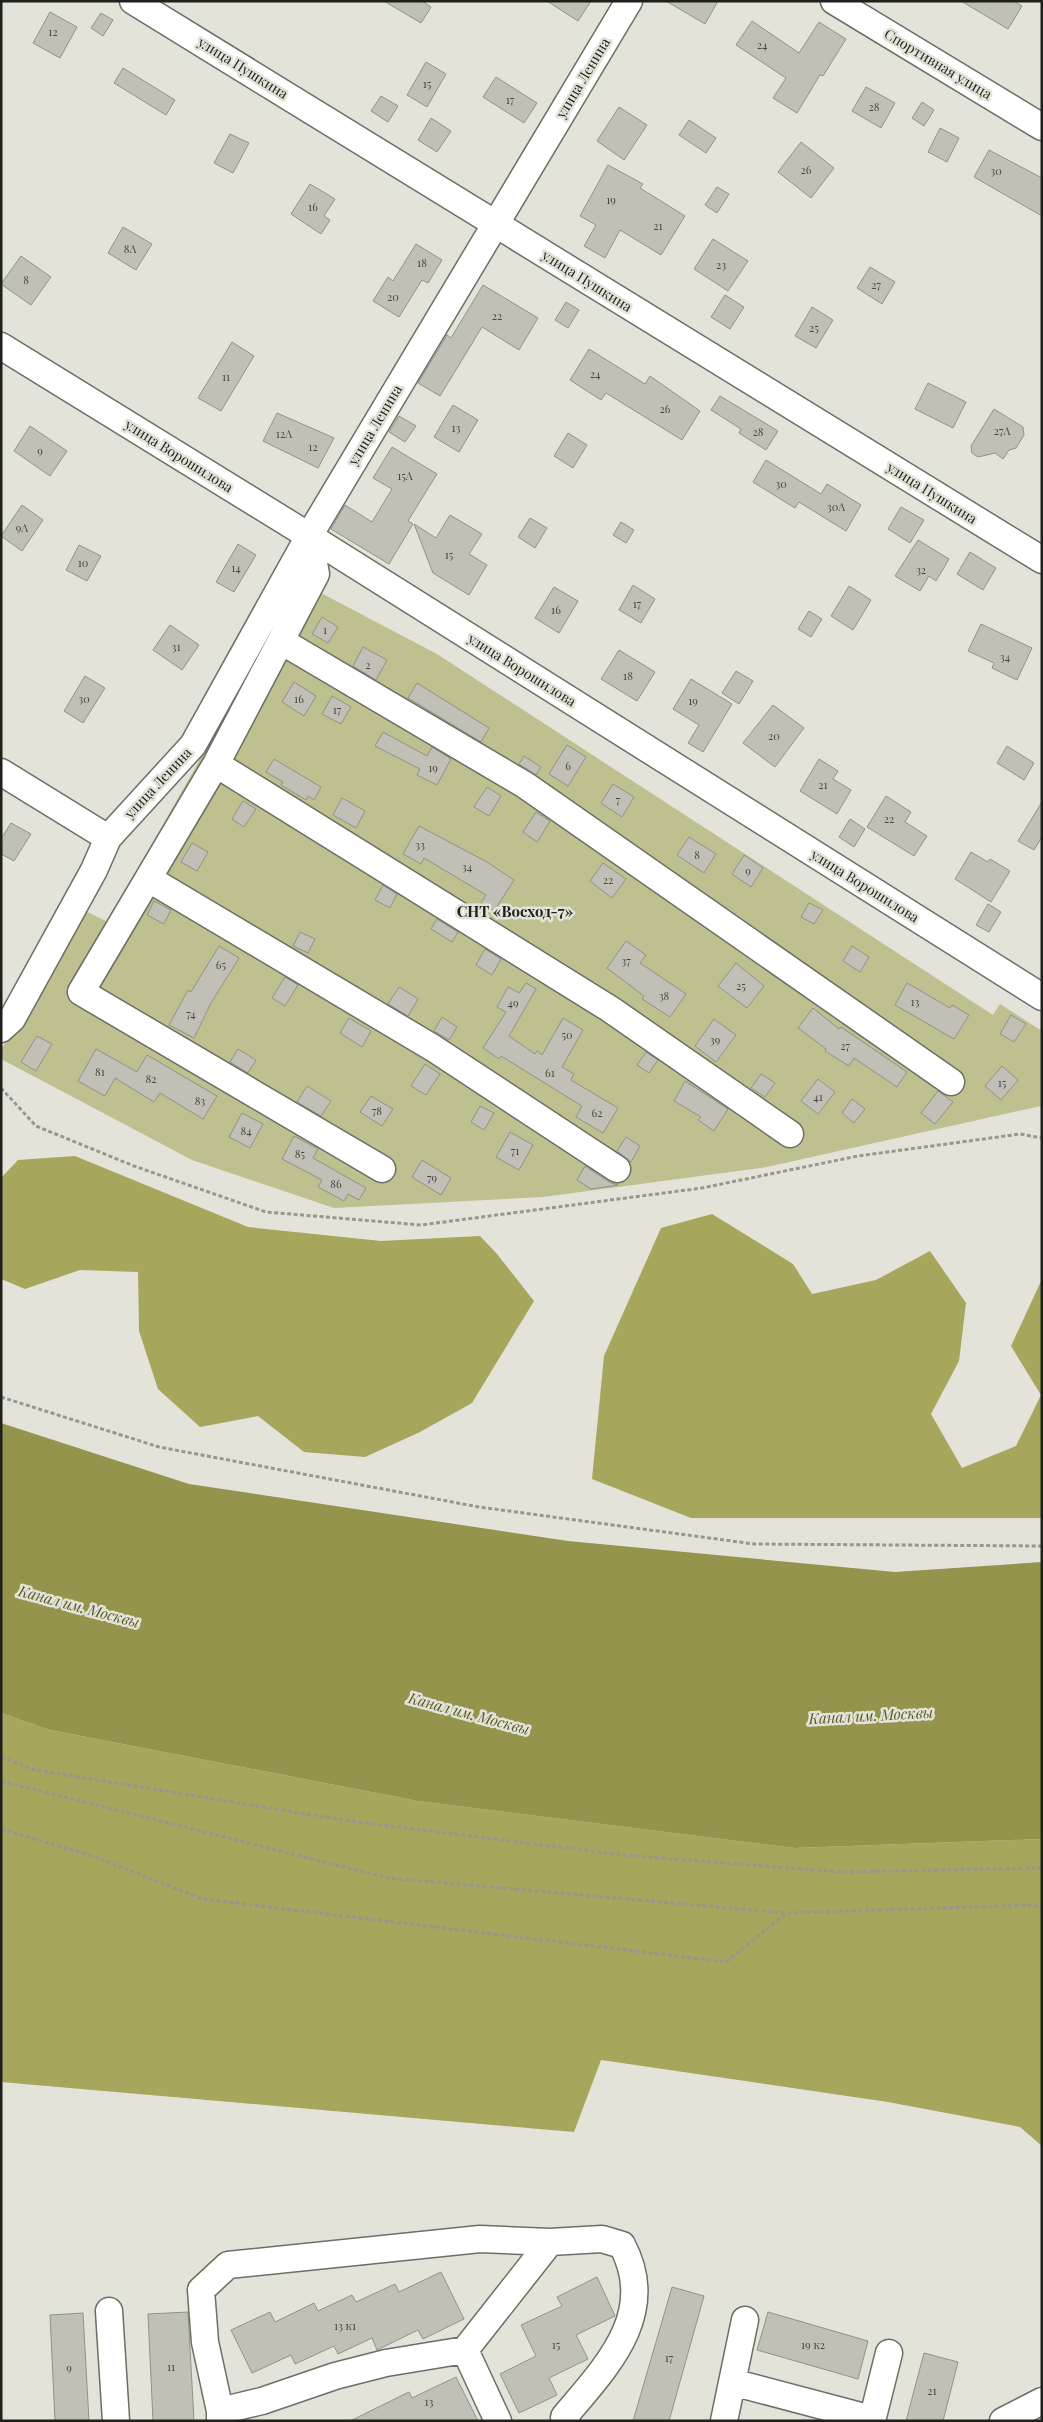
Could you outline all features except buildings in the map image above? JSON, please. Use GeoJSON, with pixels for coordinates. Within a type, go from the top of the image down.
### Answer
{"type":"FeatureCollection","features":[{"type":"Feature","properties":{"kind":"street","name":"улица Пушкина"},"geometry":{"type":"LineString","coordinates":[[133,1],[1042,560]]}},
{"type":"Feature","properties":{"kind":"street","name":"улица Ленина"},"geometry":{"type":"LineString","coordinates":[[1,1029],[12,1019],[94,870],[108,838],[193,745],[309,536],[629,1]]}},
{"type":"Feature","properties":{"kind":"street","name":"Спортивная улица"},"geometry":{"type":"LineString","coordinates":[[834,1],[1042,127]]}},
{"type":"Feature","properties":{"kind":"street","name":"улица Ворошилова"},"geometry":{"type":"LineString","coordinates":[[1,346],[309,536],[1042,997]]}},
{"type":"Feature","properties":{"kind":"street"},"geometry":{"type":"LineString","coordinates":[[309,536],[316,574],[216,764],[81,992],[382,1169]]}},
{"type":"Feature","properties":{"kind":"street"},"geometry":{"type":"LineString","coordinates":[[281,641],[525,785],[951,1082]]}},
{"type":"Feature","properties":{"kind":"street"},"geometry":{"type":"LineString","coordinates":[[216,764],[610,1009],[790,1134]]}},
{"type":"Feature","properties":{"kind":"street"},"geometry":{"type":"LineString","coordinates":[[1,772],[108,838]]}},
{"type":"Feature","properties":{"kind":"street"},"geometry":{"type":"LineString","coordinates":[[149,879],[433,1048],[617,1169]]}},
{"type":"Feature","properties":{"kind":"street"},"geometry":{"type":"LineString","coordinates":[[550,2242],[465,2350],[377,2365],[335,2376],[220,2416],[205,2342],[201,2290],[228,2265],[480,2239],[550,2242],[602,2239],[622,2245],[631,2261],[635,2308],[628,2330],[602,2373],[563,2420]]}},
{"type":"Feature","properties":{"kind":"street"},"geometry":{"type":"LineString","coordinates":[[109,2311],[116,2421]]}},
{"type":"Feature","properties":{"kind":"street"},"geometry":{"type":"LineString","coordinates":[[724,2421],[745,2320]]}},
{"type":"Feature","properties":{"kind":"street"},"geometry":{"type":"LineString","coordinates":[[465,2350],[498,2421]]}},
{"type":"Feature","properties":{"kind":"street"},"geometry":{"type":"LineString","coordinates":[[732,2382],[872,2420],[889,2354]]}},
{"type":"Feature","properties":{"kind":"street"},"geometry":{"type":"LineString","coordinates":[[1003,2421],[1042,2401]]}},
{"type":"Feature","properties":{"kind":"path"},"geometry":{"type":"LineString","coordinates":[[1,1088],[36,1126],[134,1166],[266,1212],[421,1224],[702,1188],[858,1156],[1020,1134],[1042,1138]]}},
{"type":"Feature","properties":{"kind":"path"},"geometry":{"type":"LineString","coordinates":[[1,1397],[159,1447],[479,1507],[754,1544],[1042,1546]]}},
{"type":"Feature","properties":{"kind":"path"},"geometry":{"type":"LineString","coordinates":[[1,1758],[35,1770],[350,1821],[624,1855],[841,1872],[1042,1868]]}},
{"type":"Feature","properties":{"kind":"path"},"geometry":{"type":"LineString","coordinates":[[1,1781],[388,1878],[786,1913],[1032,1905],[1042,1908]]}},
{"type":"Feature","properties":{"kind":"path"},"geometry":{"type":"LineString","coordinates":[[1,1829],[96,1857],[202,1898],[726,1962],[786,1913]]}},
{"type":"Feature","properties":{"kind":"green space"},"geometry":{"type":"Polygon","coordinates":[[[300,582],[437,654],[993,1015],[1000,1004],[1042,1031],[1041,1106],[767,1167],[543,1197],[334,1208],[192,1160],[1,1059],[1,1050],[83,910],[108,922],[300,582]]]}},
{"type":"Feature","properties":{"kind":"shaded area"},"geometry":{"type":"Polygon","coordinates":[[[75,1156],[248,1227],[381,1241],[480,1236],[497,1254],[534,1301],[472,1403],[420,1432],[365,1457],[304,1452],[258,1416],[200,1427],[158,1389],[139,1331],[138,1272],[80,1270],[25,1289],[1,1279],[1,1178],[18,1160],[75,1156]]]}},
{"type":"Feature","properties":{"kind":"shaded area"},"geometry":{"type":"Polygon","coordinates":[[[712,1214],[793,1264],[812,1294],[876,1280],[930,1251],[966,1303],[959,1361],[931,1414],[962,1468],[1016,1446],[1041,1395],[1011,1346],[1042,1279],[1042,1518],[691,1518],[592,1479],[604,1356],[661,1228],[712,1214]]]}},
{"type":"Feature","properties":{"kind":"shaded area"},"geometry":{"type":"Polygon","coordinates":[[[1,1713],[50,1730],[418,1801],[795,1848],[1042,1839],[1042,2146],[1020,2127],[888,2102],[601,2060],[574,2132],[1,2082],[1,1713]]]}},
{"type":"Feature","properties":{"kind":"water","name":"Канал им. Москвы"},"geometry":{"type":"Polygon","coordinates":[[[1,1423],[189,1484],[568,1541],[895,1572],[1042,1562],[1042,1839],[795,1848],[418,1801],[50,1730],[1,1713],[1,1423]]]}},
{"type":"Feature","properties":{"kind":"district","name":"СНТ «Восход-7»"},"geometry":{"type":"Point","coordinates":[515,912]}}]}
